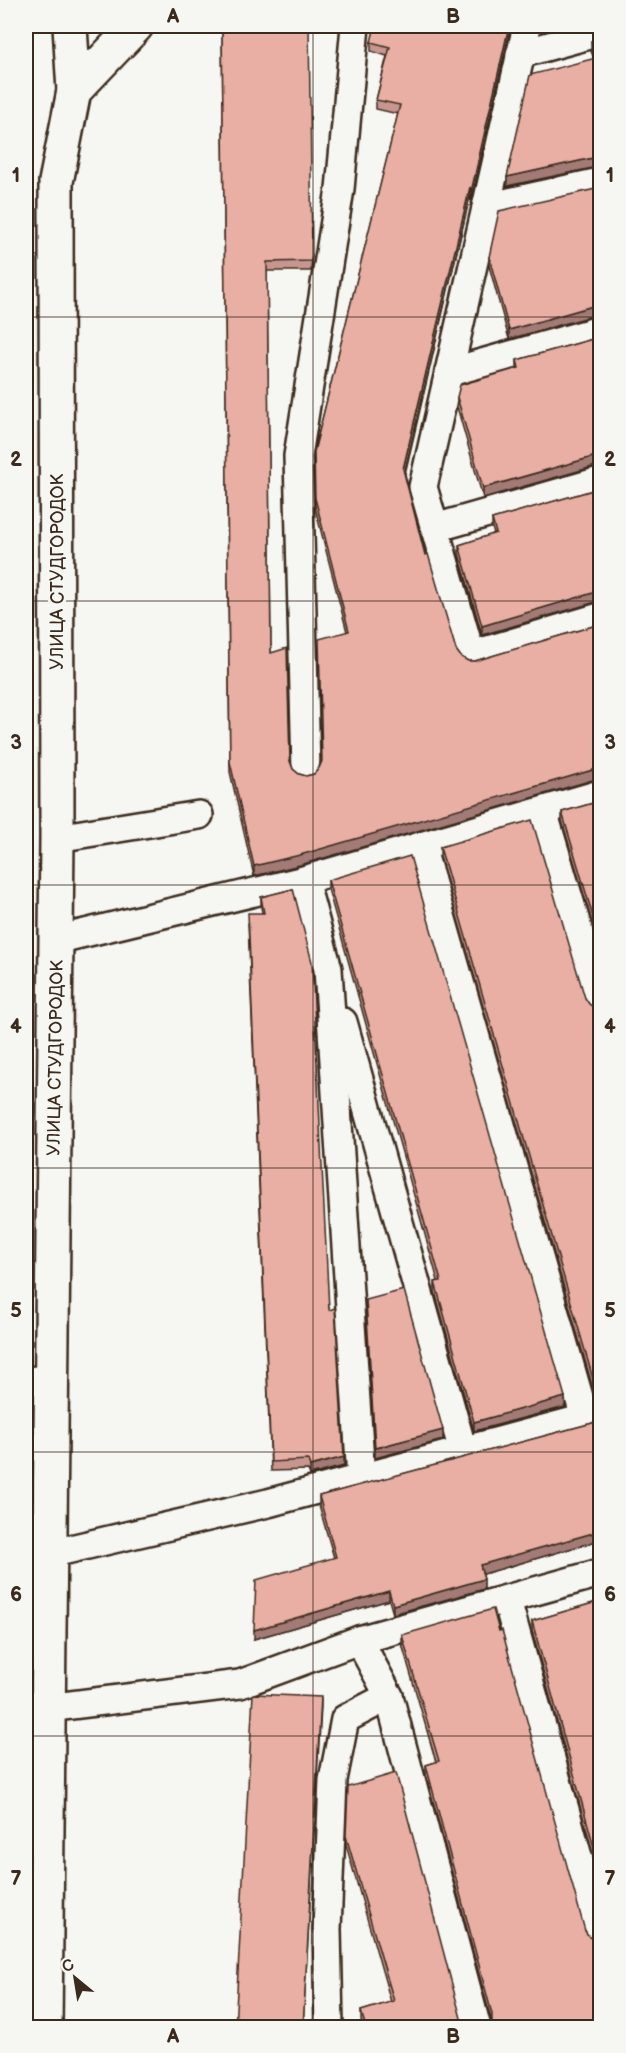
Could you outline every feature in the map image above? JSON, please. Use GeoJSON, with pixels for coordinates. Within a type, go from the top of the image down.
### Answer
{"type":"FeatureCollection","features":[{"type":"Feature","properties":{"kind":"street","name":"УЛИЦА СТУДГОРОДОК"},"geometry":{"type":"LineString","coordinates":[[45,2028],[49,1554],[38,1380],[56,940],[56,182],[74,91],[70,26]]}},
{"type":"Feature","properties":{"kind":"street"},"geometry":{"type":"LineString","coordinates":[[74,91],[136,26]]}},
{"type":"Feature","properties":{"kind":"lane"},"geometry":{"type":"LineString","coordinates":[[306,770],[298,456],[340,189],[355,26]]}},
{"type":"Feature","properties":{"kind":"lane"},"geometry":{"type":"LineString","coordinates":[[527,26],[423,487],[471,656],[600,617]]}},
{"type":"Feature","properties":{"kind":"lane"},"geometry":{"type":"LineString","coordinates":[[520,54],[600,32]]}},
{"type":"Feature","properties":{"kind":"lane"},"geometry":{"type":"LineString","coordinates":[[486,207],[600,182]]}},
{"type":"Feature","properties":{"kind":"lane"},"geometry":{"type":"LineString","coordinates":[[450,372],[600,330]]}},
{"type":"Feature","properties":{"kind":"lane"},"geometry":{"type":"LineString","coordinates":[[435,528],[600,481]]}},
{"type":"Feature","properties":{"kind":"lane"},"geometry":{"type":"LineString","coordinates":[[56,940],[304,880],[600,794]]}},
{"type":"Feature","properties":{"kind":"lane"},"geometry":{"type":"LineString","coordinates":[[543,811],[600,1003]]}},
{"type":"Feature","properties":{"kind":"lane"},"geometry":{"type":"LineString","coordinates":[[57,838],[199,814]]}},
{"type":"Feature","properties":{"kind":"lane"},"geometry":{"type":"LineString","coordinates":[[49,1554],[268,1503],[593,1416],[421,846]]}},
{"type":"Feature","properties":{"kind":"lane"},"geometry":{"type":"LineString","coordinates":[[304,880],[463,1451]]}},
{"type":"Feature","properties":{"kind":"lane"},"geometry":{"type":"LineString","coordinates":[[328,969],[361,1478]]}},
{"type":"Feature","properties":{"kind":"lane"},"geometry":{"type":"LineString","coordinates":[[48,1708],[240,1684],[358,1640],[600,1574]]}},
{"type":"Feature","properties":{"kind":"lane"},"geometry":{"type":"LineString","coordinates":[[507,1600],[600,1936]]}},
{"type":"Feature","properties":{"kind":"lane"},"geometry":{"type":"LineString","coordinates":[[358,1640],[389,1696],[477,2028]]}},
{"type":"Feature","properties":{"kind":"lane"},"geometry":{"type":"LineString","coordinates":[[329,2028],[327,1929],[333,1780],[345,1719],[389,1696]]}},
{"type":"Feature","properties":{"kind":"building"},"geometry":{"type":"Polygon","coordinates":[[[222,26],[309,26],[311,261],[267,262],[271,653],[287,648],[290,761],[293,769],[306,776],[314,774],[322,761],[319,639],[349,631],[315,498],[314,452],[400,105],[376,100],[390,47],[371,42],[375,26],[509,26],[403,469],[425,555],[428,554],[456,650],[461,657],[468,661],[475,661],[600,624],[600,769],[300,855],[254,866],[230,762],[222,26]]]}},
{"type":"Feature","properties":{"kind":"building"},"geometry":{"type":"Polygon","coordinates":[[[600,38],[600,157],[507,177],[530,75],[596,58],[591,41],[600,38]]]}},
{"type":"Feature","properties":{"kind":"building"},"geometry":{"type":"Polygon","coordinates":[[[600,188],[600,305],[509,330],[489,257],[499,211],[600,188]]]}},
{"type":"Feature","properties":{"kind":"building"},"geometry":{"type":"Polygon","coordinates":[[[600,337],[600,456],[483,488],[457,397],[460,385],[519,368],[517,360],[600,337]]]}},
{"type":"Feature","properties":{"kind":"building"},"geometry":{"type":"Polygon","coordinates":[[[600,488],[600,592],[482,626],[459,545],[496,533],[492,519],[600,488]]]}},
{"type":"Feature","properties":{"kind":"building"},"geometry":{"type":"Polygon","coordinates":[[[600,801],[600,940],[562,812],[600,801]]]}},
{"type":"Feature","properties":{"kind":"building"},"geometry":{"type":"Polygon","coordinates":[[[532,820],[585,998],[596,1009],[600,1008],[600,1389],[596,1389],[440,847],[532,820]]]}},
{"type":"Feature","properties":{"kind":"building"},"geometry":{"type":"Polygon","coordinates":[[[410,856],[565,1397],[474,1422],[435,1282],[441,1281],[328,880],[410,856]]]}},
{"type":"Feature","properties":{"kind":"building"},"geometry":{"type":"Polygon","coordinates":[[[293,889],[312,962],[329,1310],[335,1308],[344,1457],[310,1466],[308,1460],[271,1462],[248,913],[264,913],[261,897],[293,889]]]}},
{"type":"Feature","properties":{"kind":"building"},"geometry":{"type":"Polygon","coordinates":[[[404,1290],[443,1430],[375,1448],[366,1300],[404,1290]]]}},
{"type":"Feature","properties":{"kind":"building"},"geometry":{"type":"Polygon","coordinates":[[[600,1421],[600,1531],[480,1565],[484,1579],[393,1605],[389,1591],[254,1630],[256,1580],[336,1557],[319,1496],[600,1421]]]}},
{"type":"Feature","properties":{"kind":"building"},"geometry":{"type":"Polygon","coordinates":[[[600,1601],[600,1869],[532,1621],[600,1601]]]}},
{"type":"Feature","properties":{"kind":"building"},"geometry":{"type":"Polygon","coordinates":[[[493,1609],[499,1631],[502,1630],[585,1931],[589,1937],[600,1942],[600,2028],[489,2028],[492,2023],[492,2014],[426,1765],[439,1761],[402,1635],[493,1609]]]}},
{"type":"Feature","properties":{"kind":"building"},"geometry":{"type":"Polygon","coordinates":[[[253,1694],[321,1697],[303,2028],[235,2028],[253,1694]]]}},
{"type":"Feature","properties":{"kind":"building"},"geometry":{"type":"Polygon","coordinates":[[[396,1773],[465,2028],[366,2028],[361,2011],[394,2001],[346,1836],[348,1787],[396,1773]]]}}]}
